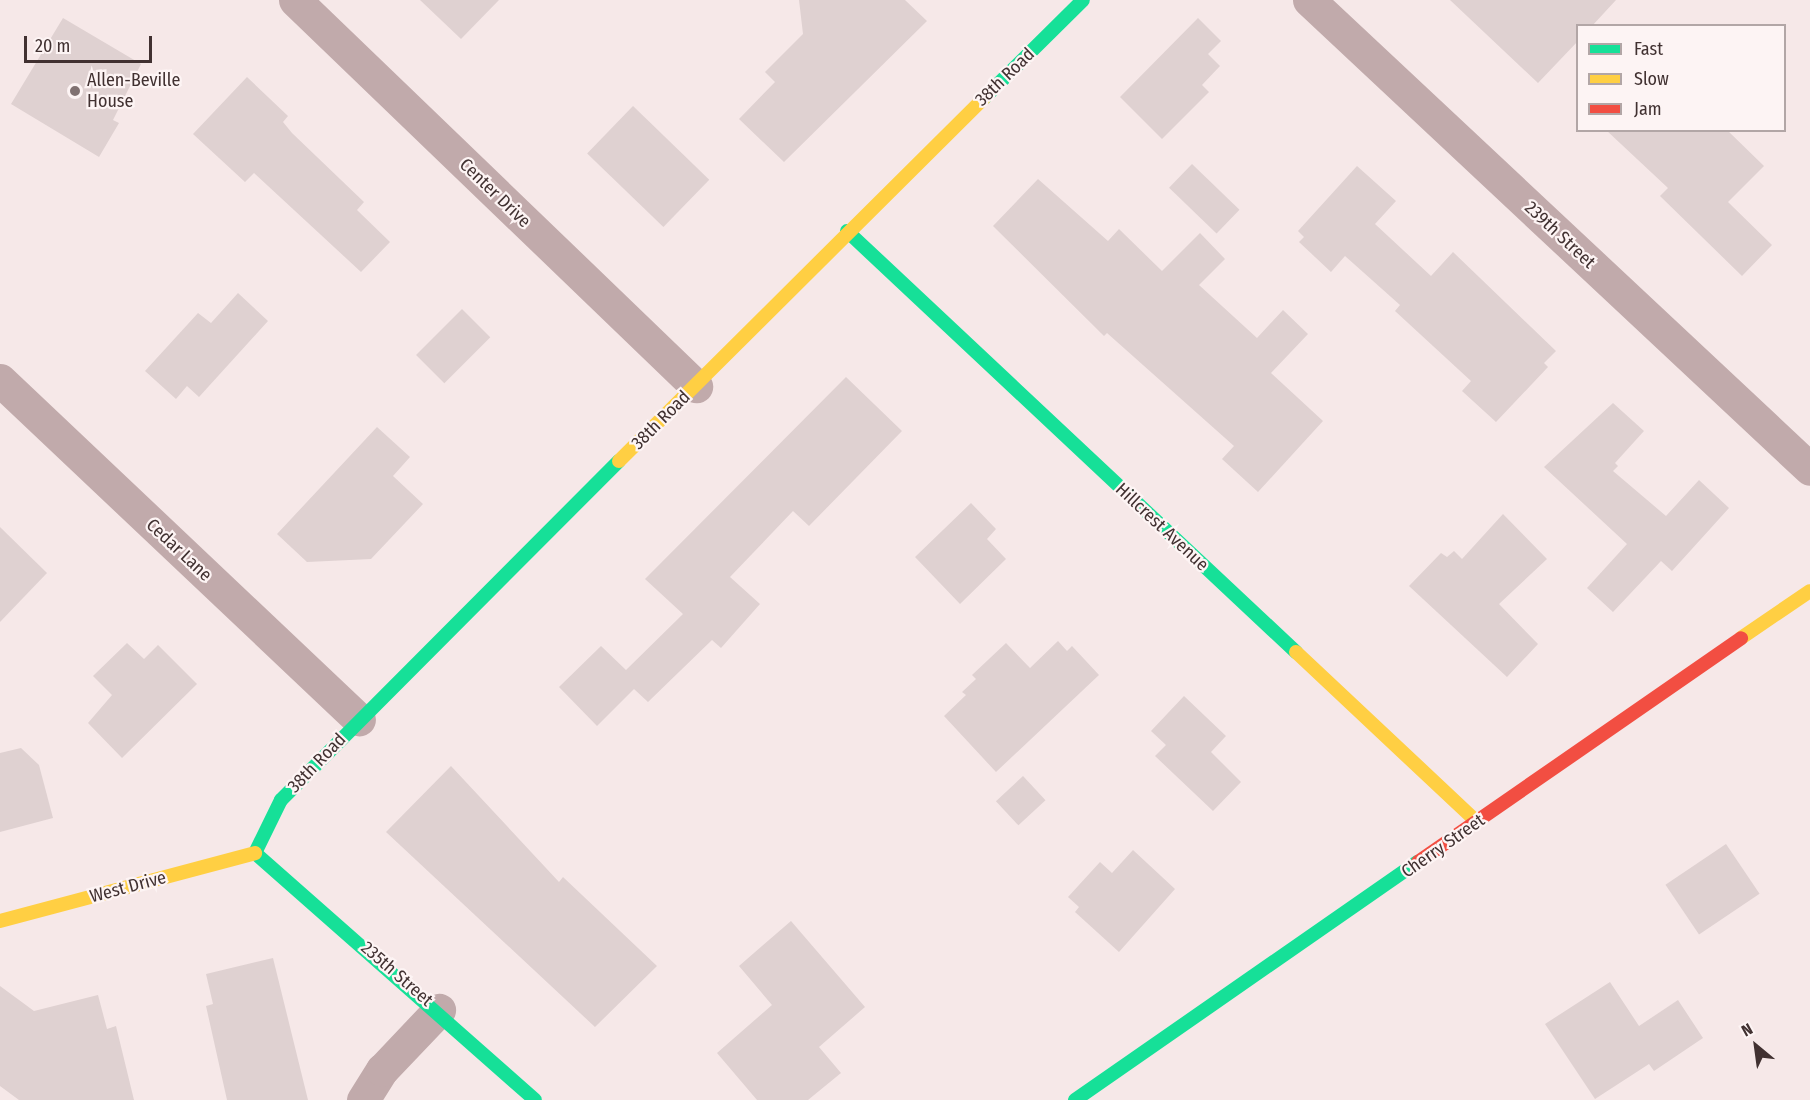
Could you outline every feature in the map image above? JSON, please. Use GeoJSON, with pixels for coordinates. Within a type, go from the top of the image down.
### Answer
{"type":"FeatureCollection","features":[{"type":"Feature","properties":{"kind":"street","name":"Center Drive"},"geometry":{"type":"LineString","coordinates":[[295,0],[696,386]]}},
{"type":"Feature","properties":{"kind":"street","name":"38th Road"},"geometry":{"type":"LineString","coordinates":[[255,853],[281,800],[359,719],[696,386],[847,231],[1083,0]]}},
{"type":"Feature","properties":{"kind":"street","name":"239th Street"},"geometry":{"type":"LineString","coordinates":[[1309,0],[1810,469]]}},
{"type":"Feature","properties":{"kind":"street","name":"Hillcrest Avenue"},"geometry":{"type":"LineString","coordinates":[[847,231],[1477,822]]}},
{"type":"Feature","properties":{"kind":"street","name":"Cedar Lane"},"geometry":{"type":"LineString","coordinates":[[0,380],[359,719]]}},
{"type":"Feature","properties":{"kind":"street","name":"Cherry Street"},"geometry":{"type":"LineString","coordinates":[[1075,1100],[1810,591]]}},
{"type":"Feature","properties":{"kind":"street","name":"West Drive"},"geometry":{"type":"LineString","coordinates":[[0,921],[255,853]]}},
{"type":"Feature","properties":{"kind":"street","name":"235th Street"},"geometry":{"type":"LineString","coordinates":[[255,853],[439,1010],[535,1100]]}},
{"type":"Feature","properties":{"kind":"street"},"geometry":{"type":"LineString","coordinates":[[363,1100],[382,1070],[439,1010]]}},
{"type":"Feature","properties":{"kind":"building"},"geometry":{"type":"Polygon","coordinates":[[[420,0],[499,0],[461,39],[420,0]]]}},
{"type":"Feature","properties":{"kind":"building"},"geometry":{"type":"Polygon","coordinates":[[[799,0],[905,0],[927,21],[784,162],[739,119],[775,82],[765,72],[803,34],[799,0]]]}},
{"type":"Feature","properties":{"kind":"building"},"geometry":{"type":"Polygon","coordinates":[[[1450,0],[1616,0],[1594,24],[1576,24],[1576,43],[1538,83],[1450,0]]]}},
{"type":"Feature","properties":{"kind":"building","name":"Allen-Beville House"},"geometry":{"type":"Polygon","coordinates":[[[63,18],[141,64],[113,120],[119,123],[99,157],[11,104],[63,18]]]}},
{"type":"Feature","properties":{"kind":"building"},"geometry":{"type":"Polygon","coordinates":[[[1198,18],[1221,41],[1208,54],[1220,66],[1202,85],[1209,92],[1162,139],[1120,97],[1198,18]]]}},
{"type":"Feature","properties":{"kind":"building"},"geometry":{"type":"Polygon","coordinates":[[[247,77],[288,116],[283,122],[292,133],[364,202],[357,210],[390,242],[361,272],[254,173],[245,182],[193,134],[247,77]]]}},
{"type":"Feature","properties":{"kind":"building"},"geometry":{"type":"Polygon","coordinates":[[[633,106],[709,180],[663,227],[587,153],[633,106]]]}},
{"type":"Feature","properties":{"kind":"building"},"geometry":{"type":"Polygon","coordinates":[[[1608,132],[1729,132],[1764,166],[1728,202],[1772,245],[1742,276],[1660,196],[1668,188],[1608,132]]]}},
{"type":"Feature","properties":{"kind":"building"},"geometry":{"type":"Polygon","coordinates":[[[1192,164],[1239,210],[1217,234],[1169,188],[1192,164]]]}},
{"type":"Feature","properties":{"kind":"building"},"geometry":{"type":"Polygon","coordinates":[[[1357,166],[1396,201],[1375,224],[1431,276],[1453,252],[1556,351],[1544,363],[1548,367],[1496,422],[1462,391],[1471,381],[1395,311],[1400,305],[1345,256],[1331,272],[1299,242],[1304,237],[1298,231],[1357,166]]]}},
{"type":"Feature","properties":{"kind":"building"},"geometry":{"type":"Polygon","coordinates":[[[1038,179],[1108,241],[1119,229],[1162,271],[1200,233],[1225,259],[1199,285],[1257,338],[1283,310],[1308,334],[1271,373],[1323,421],[1258,492],[1222,459],[1234,446],[1107,333],[1104,336],[993,226],[1038,179]]]}},
{"type":"Feature","properties":{"kind":"building"},"geometry":{"type":"Polygon","coordinates":[[[238,293],[268,321],[199,397],[187,386],[176,399],[145,371],[198,313],[211,323],[238,293]]]}},
{"type":"Feature","properties":{"kind":"building"},"geometry":{"type":"Polygon","coordinates":[[[462,309],[490,337],[444,383],[416,355],[462,309]]]}},
{"type":"Feature","properties":{"kind":"building"},"geometry":{"type":"Polygon","coordinates":[[[846,377],[902,431],[809,526],[793,511],[730,577],[760,604],[721,648],[712,640],[648,702],[634,689],[597,726],[559,687],[601,646],[626,670],[683,614],[645,579],[846,377]]]}},
{"type":"Feature","properties":{"kind":"building"},"geometry":{"type":"Polygon","coordinates":[[[1613,403],[1644,431],[1615,463],[1618,466],[1613,471],[1666,516],[1699,480],[1729,508],[1672,571],[1661,561],[1613,612],[1587,588],[1627,544],[1544,467],[1613,403]]]}},
{"type":"Feature","properties":{"kind":"building"},"geometry":{"type":"Polygon","coordinates":[[[377,427],[410,457],[393,476],[423,504],[371,559],[307,562],[277,534],[377,427]]]}},
{"type":"Feature","properties":{"kind":"building"},"geometry":{"type":"Polygon","coordinates":[[[971,503],[996,529],[987,539],[1006,559],[960,604],[915,557],[971,503]]]}},
{"type":"Feature","properties":{"kind":"building"},"geometry":{"type":"Polygon","coordinates":[[[1503,514],[1547,559],[1499,604],[1538,644],[1507,677],[1409,586],[1441,553],[1447,557],[1454,551],[1462,559],[1503,514]]]}},
{"type":"Feature","properties":{"kind":"building"},"geometry":{"type":"Polygon","coordinates":[[[0,527],[47,573],[0,622],[0,527]]]}},
{"type":"Feature","properties":{"kind":"building"},"geometry":{"type":"Polygon","coordinates":[[[1058,641],[1067,651],[1072,646],[1099,675],[996,772],[944,716],[966,695],[962,692],[976,679],[972,675],[1006,643],[1030,668],[1058,641]]]}},
{"type":"Feature","properties":{"kind":"building"},"geometry":{"type":"Polygon","coordinates":[[[127,643],[144,659],[158,645],[197,684],[122,758],[88,723],[112,695],[93,676],[127,643]]]}},
{"type":"Feature","properties":{"kind":"building"},"geometry":{"type":"Polygon","coordinates":[[[1184,696],[1226,736],[1211,752],[1241,782],[1213,811],[1155,756],[1166,745],[1151,731],[1184,696]]]}},
{"type":"Feature","properties":{"kind":"building"},"geometry":{"type":"Polygon","coordinates":[[[21,748],[39,765],[53,818],[0,832],[0,753],[21,748]]]}},
{"type":"Feature","properties":{"kind":"building"},"geometry":{"type":"Polygon","coordinates":[[[451,766],[559,882],[563,877],[657,966],[595,1027],[386,832],[451,766]]]}},
{"type":"Feature","properties":{"kind":"building"},"geometry":{"type":"Polygon","coordinates":[[[1023,776],[1046,800],[1018,825],[996,801],[1023,776]]]}},
{"type":"Feature","properties":{"kind":"building"},"geometry":{"type":"Polygon","coordinates":[[[1726,844],[1760,894],[1699,935],[1665,885],[1726,844]]]}},
{"type":"Feature","properties":{"kind":"building"},"geometry":{"type":"Polygon","coordinates":[[[1133,850],[1175,889],[1119,952],[1075,912],[1079,907],[1068,897],[1100,862],[1112,873],[1133,850]]]}},
{"type":"Feature","properties":{"kind":"building"},"geometry":{"type":"Polygon","coordinates":[[[791,921],[865,1007],[819,1047],[841,1073],[808,1100],[757,1100],[717,1053],[772,1005],[739,966],[791,921]]]}},
{"type":"Feature","properties":{"kind":"building"},"geometry":{"type":"Polygon","coordinates":[[[273,958],[308,1100],[227,1100],[206,1006],[213,1004],[206,974],[273,958]]]}},
{"type":"Feature","properties":{"kind":"building"},"geometry":{"type":"Polygon","coordinates":[[[1610,982],[1639,1026],[1678,1000],[1703,1038],[1654,1071],[1649,1064],[1595,1099],[1545,1024],[1610,982]]]}},
{"type":"Feature","properties":{"kind":"building"},"geometry":{"type":"Polygon","coordinates":[[[0,986],[34,1011],[98,995],[107,1029],[116,1026],[134,1100],[19,1100],[0,1086],[0,986]]]}},
{"type":"Feature","properties":{"kind":"traffic: fast"},"geometry":{"type":"LineString","coordinates":[[984,98],[1083,0]]}},
{"type":"Feature","properties":{"kind":"traffic: fast"},"geometry":{"type":"LineString","coordinates":[[847,231],[1296,652]]}},
{"type":"Feature","properties":{"kind":"traffic: fast"},"geometry":{"type":"LineString","coordinates":[[255,853],[281,800],[619,461]]}},
{"type":"Feature","properties":{"kind":"traffic: fast"},"geometry":{"type":"LineString","coordinates":[[255,853],[535,1100]]}},
{"type":"Feature","properties":{"kind":"traffic: fast"},"geometry":{"type":"LineString","coordinates":[[1075,1100],[1418,862]]}},
{"type":"Feature","properties":{"kind":"traffic: slow"},"geometry":{"type":"LineString","coordinates":[[619,461],[984,98]]}},
{"type":"Feature","properties":{"kind":"traffic: slow"},"geometry":{"type":"LineString","coordinates":[[1741,638],[1810,591]]}},
{"type":"Feature","properties":{"kind":"traffic: slow"},"geometry":{"type":"LineString","coordinates":[[1296,652],[1477,822]]}},
{"type":"Feature","properties":{"kind":"traffic: slow"},"geometry":{"type":"LineString","coordinates":[[0,921],[255,853]]}},
{"type":"Feature","properties":{"kind":"traffic: jam"},"geometry":{"type":"LineString","coordinates":[[1418,862],[1741,638]]}},
{"type":"Feature","properties":{"kind":"place","name":"Allen-Beville House"},"geometry":{"type":"Point","coordinates":[75,91]}}]}
